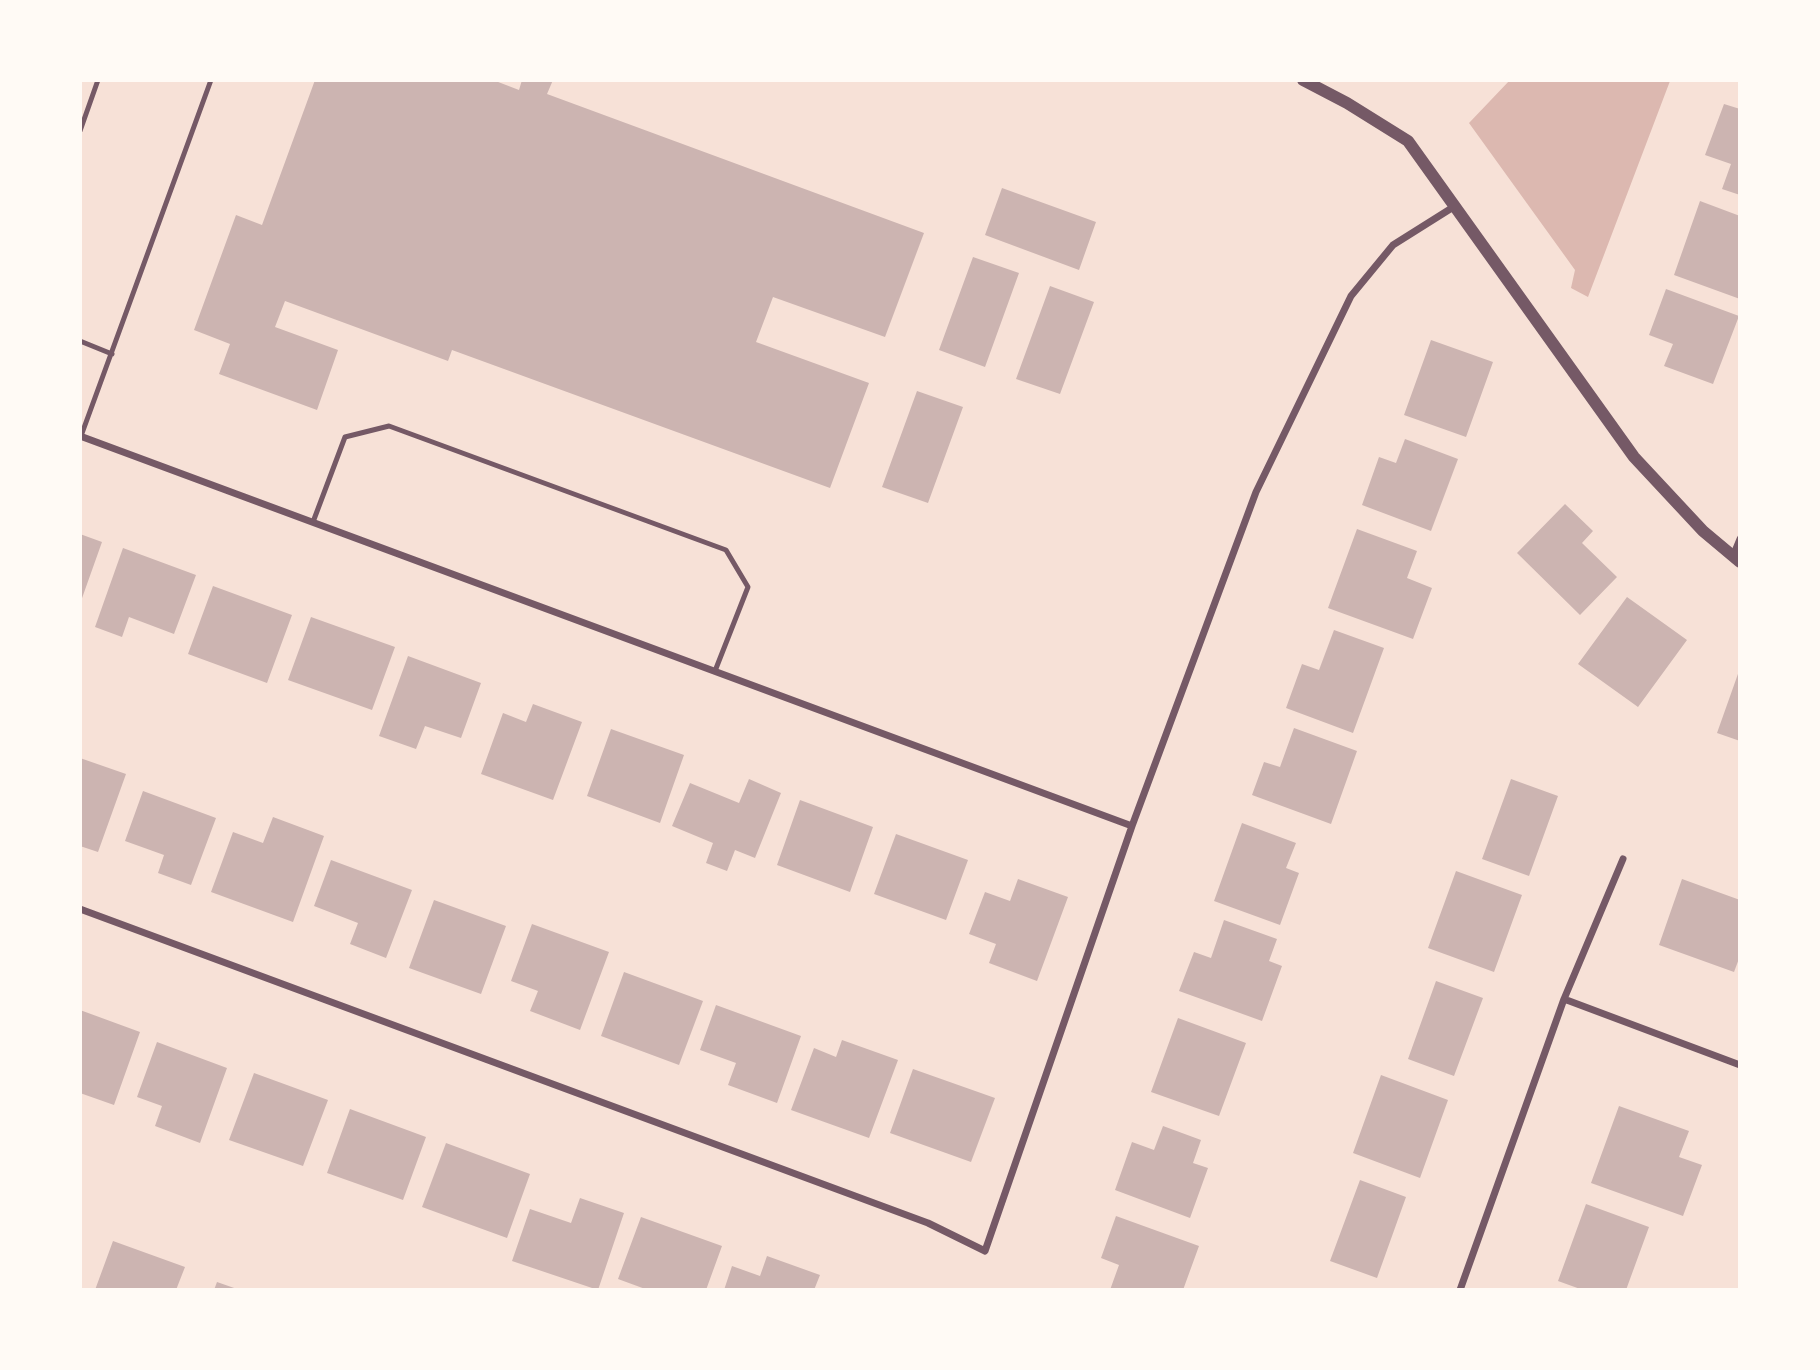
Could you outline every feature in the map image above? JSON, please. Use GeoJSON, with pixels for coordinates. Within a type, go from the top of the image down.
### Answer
{"type":"FeatureCollection","features":[{"type":"Feature","properties":{"kind":"street"},"geometry":{"type":"LineString","coordinates":[[1303,80],[1347,103],[1408,141],[1634,457],[1703,531],[1736,559],[1740,539]]}},
{"type":"Feature","properties":{"kind":"street"},"geometry":{"type":"LineString","coordinates":[[80,909],[928,1223],[985,1251],[1132,826],[1256,492],[1351,296],[1393,245],[1455,206]]}},
{"type":"Feature","properties":{"kind":"street"},"geometry":{"type":"LineString","coordinates":[[81,436],[1132,826]]}},
{"type":"Feature","properties":{"kind":"street"},"geometry":{"type":"LineString","coordinates":[[1460,1290],[1564,999],[1623,859]]}},
{"type":"Feature","properties":{"kind":"street"},"geometry":{"type":"LineString","coordinates":[[1564,999],[1740,1065]]}},
{"type":"Feature","properties":{"kind":"lane"},"geometry":{"type":"LineString","coordinates":[[80,131],[98,80]]}},
{"type":"Feature","properties":{"kind":"lane"},"geometry":{"type":"LineString","coordinates":[[81,436],[211,80]]}},
{"type":"Feature","properties":{"kind":"lane"},"geometry":{"type":"LineString","coordinates":[[80,341],[111,354]]}},
{"type":"Feature","properties":{"kind":"lane"},"geometry":{"type":"LineString","coordinates":[[313,522],[345,437],[388,426],[726,550],[748,587],[715,671]]}},
{"type":"Feature","properties":{"kind":"shaded area"},"geometry":{"type":"Polygon","coordinates":[[[1510,80],[1670,81],[1588,297],[1571,288],[1575,270],[1469,123],[1510,80]]]}},
{"type":"Feature","properties":{"kind":"building"},"geometry":{"type":"Polygon","coordinates":[[[315,80],[493,80],[519,90],[522,80],[553,80],[547,94],[924,233],[885,337],[773,297],[756,342],[869,383],[830,488],[452,350],[448,361],[285,301],[275,327],[338,350],[317,410],[219,374],[230,344],[194,330],[236,215],[262,225],[315,80]]]}},
{"type":"Feature","properties":{"kind":"building"},"geometry":{"type":"Polygon","coordinates":[[[1724,104],[1740,109],[1740,195],[1722,189],[1731,164],[1705,155],[1724,104]]]}},
{"type":"Feature","properties":{"kind":"building"},"geometry":{"type":"Polygon","coordinates":[[[1002,188],[1096,222],[1079,270],[985,235],[1002,188]]]}},
{"type":"Feature","properties":{"kind":"building"},"geometry":{"type":"Polygon","coordinates":[[[1700,201],[1740,216],[1740,299],[1674,275],[1700,201]]]}},
{"type":"Feature","properties":{"kind":"building"},"geometry":{"type":"Polygon","coordinates":[[[973,257],[1019,273],[985,367],[939,350],[973,257]]]}},
{"type":"Feature","properties":{"kind":"building"},"geometry":{"type":"Polygon","coordinates":[[[1050,286],[1094,302],[1060,394],[1016,379],[1050,286]]]}},
{"type":"Feature","properties":{"kind":"building"},"geometry":{"type":"Polygon","coordinates":[[[1666,289],[1739,316],[1713,384],[1664,366],[1673,344],[1649,335],[1666,289]]]}},
{"type":"Feature","properties":{"kind":"building"},"geometry":{"type":"Polygon","coordinates":[[[1431,340],[1493,362],[1466,437],[1404,415],[1431,340]]]}},
{"type":"Feature","properties":{"kind":"building"},"geometry":{"type":"Polygon","coordinates":[[[917,391],[963,407],[928,503],[882,487],[917,391]]]}},
{"type":"Feature","properties":{"kind":"building"},"geometry":{"type":"Polygon","coordinates":[[[1405,439],[1458,459],[1431,531],[1362,505],[1379,457],[1396,463],[1405,439]]]}},
{"type":"Feature","properties":{"kind":"building"},"geometry":{"type":"Polygon","coordinates":[[[1565,504],[1593,531],[1582,543],[1617,577],[1580,615],[1517,553],[1565,504]]]}},
{"type":"Feature","properties":{"kind":"building"},"geometry":{"type":"Polygon","coordinates":[[[1357,529],[1417,551],[1407,578],[1432,588],[1413,639],[1328,608],[1357,529]]]}},
{"type":"Feature","properties":{"kind":"building"},"geometry":{"type":"Polygon","coordinates":[[[80,534],[102,542],[81,601],[80,601],[80,534]]]}},
{"type":"Feature","properties":{"kind":"building"},"geometry":{"type":"Polygon","coordinates":[[[123,548],[196,575],[174,634],[129,617],[122,637],[95,627],[123,548]]]}},
{"type":"Feature","properties":{"kind":"building"},"geometry":{"type":"Polygon","coordinates":[[[213,586],[292,615],[267,683],[188,654],[213,586]]]}},
{"type":"Feature","properties":{"kind":"building"},"geometry":{"type":"Polygon","coordinates":[[[1627,597],[1687,640],[1638,707],[1578,664],[1627,597]]]}},
{"type":"Feature","properties":{"kind":"building"},"geometry":{"type":"Polygon","coordinates":[[[311,617],[395,647],[372,710],[288,680],[311,617]]]}},
{"type":"Feature","properties":{"kind":"building"},"geometry":{"type":"Polygon","coordinates":[[[1334,630],[1384,648],[1353,733],[1286,708],[1302,664],[1319,670],[1334,630]]]}},
{"type":"Feature","properties":{"kind":"building"},"geometry":{"type":"Polygon","coordinates":[[[408,656],[481,683],[461,738],[425,726],[416,749],[379,736],[408,656]]]}},
{"type":"Feature","properties":{"kind":"building"},"geometry":{"type":"Polygon","coordinates":[[[1740,671],[1740,741],[1717,733],[1740,671]]]}},
{"type":"Feature","properties":{"kind":"building"},"geometry":{"type":"Polygon","coordinates":[[[533,704],[582,722],[553,800],[481,774],[503,713],[526,722],[533,704]]]}},
{"type":"Feature","properties":{"kind":"building"},"geometry":{"type":"Polygon","coordinates":[[[1294,728],[1357,751],[1331,824],[1252,795],[1264,762],[1280,767],[1294,728]]]}},
{"type":"Feature","properties":{"kind":"building"},"geometry":{"type":"Polygon","coordinates":[[[611,729],[684,755],[660,823],[587,796],[611,729]]]}},
{"type":"Feature","properties":{"kind":"building"},"geometry":{"type":"Polygon","coordinates":[[[80,758],[126,774],[98,852],[80,846],[80,758]]]}},
{"type":"Feature","properties":{"kind":"building"},"geometry":{"type":"Polygon","coordinates":[[[749,779],[781,793],[755,858],[735,850],[727,871],[706,863],[713,843],[672,826],[690,783],[739,803],[749,779]]]}},
{"type":"Feature","properties":{"kind":"building"},"geometry":{"type":"Polygon","coordinates":[[[1511,779],[1558,796],[1529,876],[1482,859],[1511,779]]]}},
{"type":"Feature","properties":{"kind":"building"},"geometry":{"type":"Polygon","coordinates":[[[143,791],[216,818],[191,885],[158,873],[164,855],[125,841],[143,791]]]}},
{"type":"Feature","properties":{"kind":"building"},"geometry":{"type":"Polygon","coordinates":[[[800,800],[873,827],[850,892],[777,865],[800,800]]]}},
{"type":"Feature","properties":{"kind":"building"},"geometry":{"type":"Polygon","coordinates":[[[273,817],[324,836],[293,922],[211,892],[233,832],[263,843],[273,817]]]}},
{"type":"Feature","properties":{"kind":"building"},"geometry":{"type":"Polygon","coordinates":[[[1242,823],[1296,843],[1286,868],[1299,873],[1280,925],[1214,901],[1242,823]]]}},
{"type":"Feature","properties":{"kind":"building"},"geometry":{"type":"Polygon","coordinates":[[[896,834],[968,860],[946,920],[874,894],[896,834]]]}},
{"type":"Feature","properties":{"kind":"building"},"geometry":{"type":"Polygon","coordinates":[[[331,860],[412,890],[386,958],[350,944],[358,923],[314,906],[331,860]]]}},
{"type":"Feature","properties":{"kind":"building"},"geometry":{"type":"Polygon","coordinates":[[[1456,871],[1522,895],[1494,972],[1428,948],[1456,871]]]}},
{"type":"Feature","properties":{"kind":"building"},"geometry":{"type":"Polygon","coordinates":[[[1018,879],[1068,897],[1037,981],[989,963],[996,944],[969,934],[985,892],[1010,901],[1018,879]]]}},
{"type":"Feature","properties":{"kind":"building"},"geometry":{"type":"Polygon","coordinates":[[[1682,879],[1740,900],[1740,956],[1734,972],[1659,945],[1682,879]]]}},
{"type":"Feature","properties":{"kind":"building"},"geometry":{"type":"Polygon","coordinates":[[[434,900],[506,926],[481,994],[409,968],[434,900]]]}},
{"type":"Feature","properties":{"kind":"building"},"geometry":{"type":"Polygon","coordinates":[[[1224,920],[1277,939],[1269,961],[1282,966],[1262,1021],[1179,991],[1194,952],[1211,958],[1224,920]]]}},
{"type":"Feature","properties":{"kind":"building"},"geometry":{"type":"Polygon","coordinates":[[[532,924],[609,952],[580,1030],[530,1011],[538,991],[511,981],[532,924]]]}},
{"type":"Feature","properties":{"kind":"building"},"geometry":{"type":"Polygon","coordinates":[[[624,972],[703,1001],[679,1065],[601,1036],[624,972]]]}},
{"type":"Feature","properties":{"kind":"building"},"geometry":{"type":"Polygon","coordinates":[[[1436,981],[1483,998],[1454,1076],[1408,1059],[1436,981]]]}},
{"type":"Feature","properties":{"kind":"building"},"geometry":{"type":"Polygon","coordinates":[[[716,1005],[801,1036],[777,1103],[728,1085],[736,1063],[700,1050],[716,1005]]]}},
{"type":"Feature","properties":{"kind":"building"},"geometry":{"type":"Polygon","coordinates":[[[80,1010],[140,1032],[114,1105],[80,1093],[80,1010]]]}},
{"type":"Feature","properties":{"kind":"building"},"geometry":{"type":"Polygon","coordinates":[[[1178,1018],[1246,1043],[1219,1116],[1151,1092],[1178,1018]]]}},
{"type":"Feature","properties":{"kind":"building"},"geometry":{"type":"Polygon","coordinates":[[[842,1040],[898,1060],[869,1138],[791,1110],[814,1048],[836,1057],[842,1040]]]}},
{"type":"Feature","properties":{"kind":"building"},"geometry":{"type":"Polygon","coordinates":[[[157,1042],[227,1068],[200,1143],[155,1126],[162,1106],[137,1097],[157,1042]]]}},
{"type":"Feature","properties":{"kind":"building"},"geometry":{"type":"Polygon","coordinates":[[[913,1069],[995,1098],[971,1162],[890,1133],[913,1069]]]}},
{"type":"Feature","properties":{"kind":"building"},"geometry":{"type":"Polygon","coordinates":[[[254,1073],[328,1100],[303,1166],[229,1140],[254,1073]]]}},
{"type":"Feature","properties":{"kind":"building"},"geometry":{"type":"Polygon","coordinates":[[[1381,1075],[1448,1100],[1420,1178],[1353,1153],[1381,1075]]]}},
{"type":"Feature","properties":{"kind":"building"},"geometry":{"type":"Polygon","coordinates":[[[1619,1106],[1689,1131],[1679,1157],[1702,1165],[1683,1216],[1591,1183],[1619,1106]]]}},
{"type":"Feature","properties":{"kind":"building"},"geometry":{"type":"Polygon","coordinates":[[[350,1109],[426,1137],[403,1200],[327,1173],[350,1109]]]}},
{"type":"Feature","properties":{"kind":"building"},"geometry":{"type":"Polygon","coordinates":[[[1163,1126],[1201,1140],[1193,1163],[1208,1168],[1190,1218],[1115,1190],[1132,1142],[1154,1150],[1163,1126]]]}},
{"type":"Feature","properties":{"kind":"building"},"geometry":{"type":"Polygon","coordinates":[[[446,1143],[530,1174],[507,1238],[422,1207],[446,1143]]]}},
{"type":"Feature","properties":{"kind":"building"},"geometry":{"type":"Polygon","coordinates":[[[1360,1180],[1406,1197],[1377,1278],[1330,1261],[1360,1180]]]}},
{"type":"Feature","properties":{"kind":"building"},"geometry":{"type":"Polygon","coordinates":[[[580,1198],[624,1213],[598,1290],[512,1261],[530,1209],[571,1223],[580,1198]]]}},
{"type":"Feature","properties":{"kind":"building"},"geometry":{"type":"Polygon","coordinates":[[[1586,1204],[1649,1227],[1626,1290],[1583,1290],[1558,1281],[1586,1204]]]}},
{"type":"Feature","properties":{"kind":"building"},"geometry":{"type":"Polygon","coordinates":[[[1116,1216],[1199,1246],[1183,1290],[1110,1290],[1119,1265],[1101,1258],[1116,1216]]]}},
{"type":"Feature","properties":{"kind":"building"},"geometry":{"type":"Polygon","coordinates":[[[641,1217],[722,1246],[706,1290],[648,1290],[618,1279],[641,1217]]]}},
{"type":"Feature","properties":{"kind":"building"},"geometry":{"type":"Polygon","coordinates":[[[113,1241],[185,1267],[176,1290],[95,1290],[113,1241]]]}},
{"type":"Feature","properties":{"kind":"building"},"geometry":{"type":"Polygon","coordinates":[[[767,1256],[820,1275],[814,1290],[724,1290],[732,1266],[760,1276],[767,1256]]]}},
{"type":"Feature","properties":{"kind":"building"},"geometry":{"type":"Polygon","coordinates":[[[217,1282],[237,1289],[237,1290],[214,1290],[217,1282]]]}}]}
